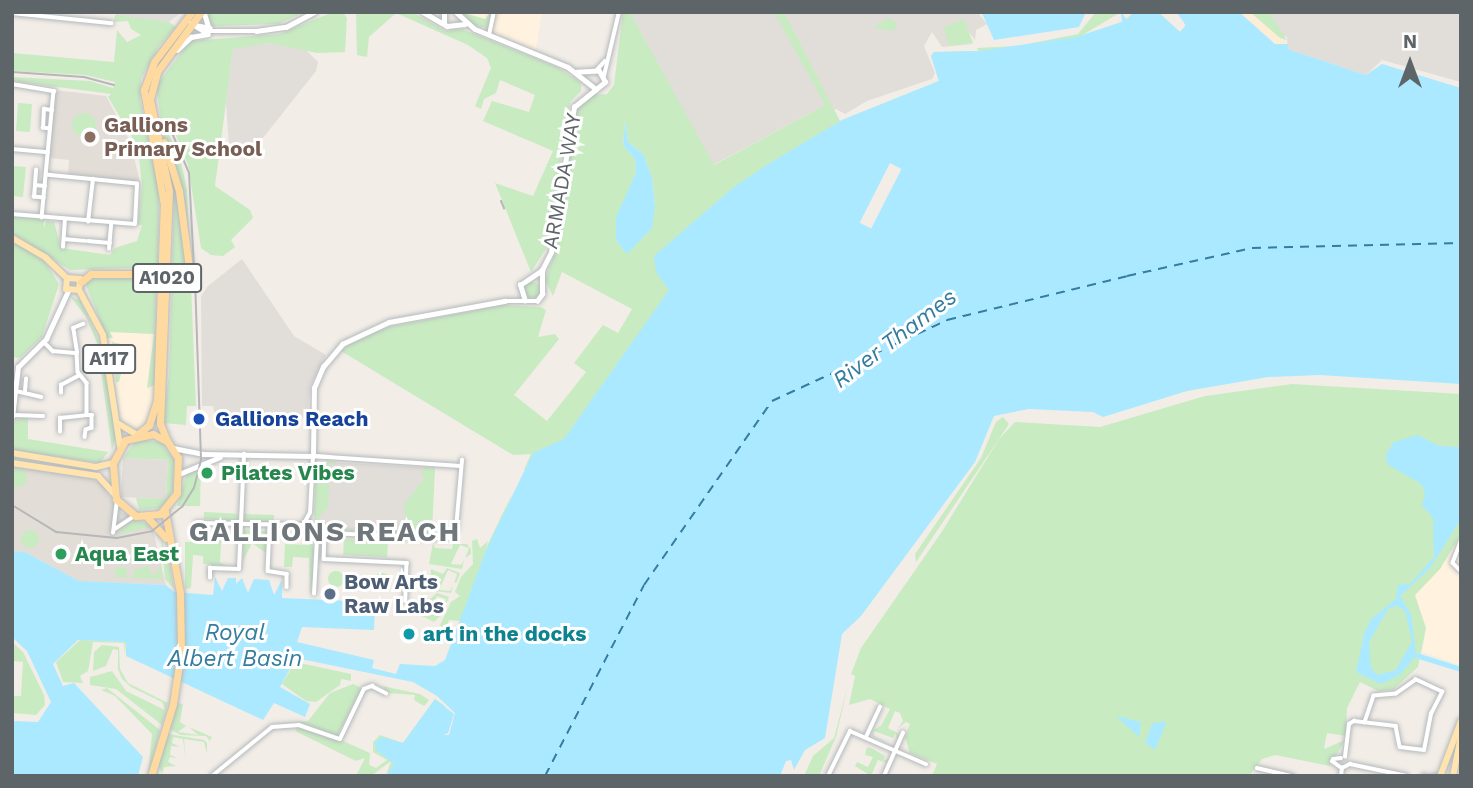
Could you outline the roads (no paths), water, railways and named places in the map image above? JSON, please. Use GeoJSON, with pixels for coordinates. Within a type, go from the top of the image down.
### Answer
{"type":"FeatureCollection","features":[{"type":"Feature","properties":{"kind":"highway","name":"A1020"},"geometry":{"type":"LineString","coordinates":[[167,441],[160,424],[169,191],[151,88],[157,72],[173,54],[190,23],[192,12]]}},
{"type":"Feature","properties":{"kind":"highway","name":"A1020"},"geometry":{"type":"LineString","coordinates":[[137,435],[149,425],[155,413],[160,353],[164,205],[160,168],[144,99],[150,69],[203,12]]}},
{"type":"Feature","properties":{"kind":"highway"},"geometry":{"type":"LineString","coordinates":[[150,69],[184,32]]}},
{"type":"Feature","properties":{"kind":"highway"},"geometry":{"type":"LineString","coordinates":[[80,286],[91,274],[188,273],[181,209],[172,165],[157,130]]}},
{"type":"Feature","properties":{"kind":"highway"},"geometry":{"type":"LineString","coordinates":[[153,434],[167,441],[173,448],[179,474],[174,500],[165,511],[147,517],[136,516],[116,498],[113,463],[120,446],[137,435],[153,434]]}},
{"type":"Feature","properties":{"kind":"highway"},"geometry":{"type":"LineString","coordinates":[[154,775],[173,704],[182,639],[177,575],[165,511]]}},
{"type":"Feature","properties":{"kind":"highway"},"geometry":{"type":"LineString","coordinates":[[147,517],[161,530],[172,551]]}},
{"type":"Feature","properties":{"kind":"main road"},"geometry":{"type":"LineString","coordinates":[[12,239],[46,258],[67,278],[68,291],[80,286],[77,276],[67,278]]}},
{"type":"Feature","properties":{"kind":"main road","name":"A117"},"geometry":{"type":"LineString","coordinates":[[80,286],[103,335],[119,424],[120,446]]}},
{"type":"Feature","properties":{"kind":"main road"},"geometry":{"type":"LineString","coordinates":[[119,424],[137,435]]}},
{"type":"Feature","properties":{"kind":"main road"},"geometry":{"type":"LineString","coordinates":[[12,453],[96,467],[113,463]]}},
{"type":"Feature","properties":{"kind":"main road"},"geometry":{"type":"LineString","coordinates":[[12,463],[98,476],[116,498]]}},
{"type":"Feature","properties":{"kind":"main road"},"geometry":{"type":"LineString","coordinates":[[1461,721],[1439,775],[1452,776],[1461,736]]}},
{"type":"Feature","properties":{"kind":"street"},"geometry":{"type":"LineString","coordinates":[[89,20],[90,12]]}},
{"type":"Feature","properties":{"kind":"street"},"geometry":{"type":"LineString","coordinates":[[203,12],[210,28]]}},
{"type":"Feature","properties":{"kind":"street"},"geometry":{"type":"LineString","coordinates":[[173,54],[191,37],[219,32],[281,28],[314,12]]}},
{"type":"Feature","properties":{"kind":"street"},"geometry":{"type":"LineString","coordinates":[[423,12],[445,25],[466,23]]}},
{"type":"Feature","properties":{"kind":"street"},"geometry":{"type":"LineString","coordinates":[[438,12],[444,12],[445,25]]}},
{"type":"Feature","properties":{"kind":"street"},"geometry":{"type":"LineString","coordinates":[[489,35],[494,12]]}},
{"type":"Feature","properties":{"kind":"street"},"geometry":{"type":"LineString","coordinates":[[604,76],[605,61],[619,12]]}},
{"type":"Feature","properties":{"kind":"street"},"geometry":{"type":"LineString","coordinates":[[12,13],[49,14],[111,23]]}},
{"type":"Feature","properties":{"kind":"street","name":"ARMADA WAY"},"geometry":{"type":"LineString","coordinates":[[457,13],[466,23],[489,35],[578,72],[593,72],[604,76],[604,84],[585,94]]}},
{"type":"Feature","properties":{"kind":"street","name":"ARMADA WAY"},"geometry":{"type":"LineString","coordinates":[[455,26],[457,13]]}},
{"type":"Feature","properties":{"kind":"street"},"geometry":{"type":"LineString","coordinates":[[190,23],[219,32]]}},
{"type":"Feature","properties":{"kind":"street"},"geometry":{"type":"LineString","coordinates":[[184,32],[190,23]]}},
{"type":"Feature","properties":{"kind":"street"},"geometry":{"type":"LineString","coordinates":[[190,23],[219,32]]}},
{"type":"Feature","properties":{"kind":"street"},"geometry":{"type":"LineString","coordinates":[[593,72],[605,61]]}},
{"type":"Feature","properties":{"kind":"street","name":"ARMADA WAY"},"geometry":{"type":"LineString","coordinates":[[578,72],[596,89]]}},
{"type":"Feature","properties":{"kind":"street","name":"ARMADA WAY"},"geometry":{"type":"LineString","coordinates":[[313,456],[311,408],[315,383],[342,344],[389,322],[505,301],[540,298],[542,270],[551,252],[572,111],[585,94],[593,72]]}},
{"type":"Feature","properties":{"kind":"street"},"geometry":{"type":"LineString","coordinates":[[12,84],[54,90],[42,217]]}},
{"type":"Feature","properties":{"kind":"street"},"geometry":{"type":"LineString","coordinates":[[50,129],[43,128],[44,109],[52,110]]}},
{"type":"Feature","properties":{"kind":"street"},"geometry":{"type":"LineString","coordinates":[[12,149],[48,152]]}},
{"type":"Feature","properties":{"kind":"street"},"geometry":{"type":"LineString","coordinates":[[36,170],[34,197],[44,198]]}},
{"type":"Feature","properties":{"kind":"street"},"geometry":{"type":"LineString","coordinates":[[12,214],[135,224],[138,185],[46,175]]}},
{"type":"Feature","properties":{"kind":"street"},"geometry":{"type":"LineString","coordinates":[[88,222],[93,179]]}},
{"type":"Feature","properties":{"kind":"street"},"geometry":{"type":"LineString","coordinates":[[35,185],[45,186]]}},
{"type":"Feature","properties":{"kind":"street"},"geometry":{"type":"LineString","coordinates":[[63,247],[65,220]]}},
{"type":"Feature","properties":{"kind":"street"},"geometry":{"type":"LineString","coordinates":[[109,250],[111,224]]}},
{"type":"Feature","properties":{"kind":"street"},"geometry":{"type":"LineString","coordinates":[[64,239],[110,243]]}},
{"type":"Feature","properties":{"kind":"street","name":"ARMADA WAY"},"geometry":{"type":"LineString","coordinates":[[505,301],[520,293],[522,283],[542,270]]}},
{"type":"Feature","properties":{"kind":"street"},"geometry":{"type":"LineString","coordinates":[[531,278],[540,282]]}},
{"type":"Feature","properties":{"kind":"street"},"geometry":{"type":"LineString","coordinates":[[43,416],[13,416],[20,362],[44,342],[68,291]]}},
{"type":"Feature","properties":{"kind":"street"},"geometry":{"type":"LineString","coordinates":[[520,293],[525,301]]}},
{"type":"Feature","properties":{"kind":"street"},"geometry":{"type":"LineString","coordinates":[[83,324],[73,328],[80,375],[87,383],[92,428],[86,430],[85,437]]}},
{"type":"Feature","properties":{"kind":"street"},"geometry":{"type":"LineString","coordinates":[[44,342],[53,351],[77,353]]}},
{"type":"Feature","properties":{"kind":"street"},"geometry":{"type":"LineString","coordinates":[[61,393],[61,385],[80,375]]}},
{"type":"Feature","properties":{"kind":"street"},"geometry":{"type":"LineString","coordinates":[[26,379],[25,396],[41,397]]}},
{"type":"Feature","properties":{"kind":"street"},"geometry":{"type":"LineString","coordinates":[[16,391],[25,391]]}},
{"type":"Feature","properties":{"kind":"street"},"geometry":{"type":"LineString","coordinates":[[60,432],[60,418],[89,415]]}},
{"type":"Feature","properties":{"kind":"street"},"geometry":{"type":"LineString","coordinates":[[173,448],[224,455],[313,456],[461,466]]}},
{"type":"Feature","properties":{"kind":"street"},"geometry":{"type":"LineString","coordinates":[[210,579],[210,568],[239,569],[244,454]]}},
{"type":"Feature","properties":{"kind":"street"},"geometry":{"type":"LineString","coordinates":[[179,474],[224,455]]}},
{"type":"Feature","properties":{"kind":"street"},"geometry":{"type":"LineString","coordinates":[[196,523],[299,527],[306,521],[313,456]]}},
{"type":"Feature","properties":{"kind":"street"},"geometry":{"type":"LineString","coordinates":[[306,521],[325,533],[449,538],[456,529],[462,460]]}},
{"type":"Feature","properties":{"kind":"street"},"geometry":{"type":"LineString","coordinates":[[116,498],[113,533],[125,518],[136,516]]}},
{"type":"Feature","properties":{"kind":"street"},"geometry":{"type":"LineString","coordinates":[[270,526],[268,570],[286,574],[287,587]]}},
{"type":"Feature","properties":{"kind":"street"},"geometry":{"type":"LineString","coordinates":[[325,533],[324,559],[407,563],[406,601]]}},
{"type":"Feature","properties":{"kind":"street"},"geometry":{"type":"LineString","coordinates":[[314,594],[317,539]]}},
{"type":"Feature","properties":{"kind":"street"},"geometry":{"type":"LineString","coordinates":[[1461,542],[1453,563],[1461,571]]}},
{"type":"Feature","properties":{"kind":"street"},"geometry":{"type":"LineString","coordinates":[[1341,776],[1350,723],[1366,722],[1398,727],[1400,747],[1423,750],[1431,714],[1442,693],[1416,680],[1396,694],[1370,699],[1366,722]]}},
{"type":"Feature","properties":{"kind":"street"},"geometry":{"type":"LineString","coordinates":[[212,776],[240,749],[272,727],[299,725],[340,739],[364,689],[372,686],[386,693]]}},
{"type":"Feature","properties":{"kind":"street"},"geometry":{"type":"LineString","coordinates":[[866,737],[880,707]]}},
{"type":"Feature","properties":{"kind":"street"},"geometry":{"type":"LineString","coordinates":[[828,776],[848,733],[866,737],[926,764]]}},
{"type":"Feature","properties":{"kind":"street"},"geometry":{"type":"LineString","coordinates":[[884,776],[903,733]]}},
{"type":"Feature","properties":{"kind":"street"},"geometry":{"type":"LineString","coordinates":[[1341,767],[1333,760],[1343,757]]}},
{"type":"Feature","properties":{"kind":"street"},"geometry":{"type":"LineString","coordinates":[[1343,757],[1350,764]]}},
{"type":"Feature","properties":{"kind":"street"},"geometry":{"type":"LineString","coordinates":[[1341,767],[1350,764],[1407,776]]}},
{"type":"Feature","properties":{"kind":"street"},"geometry":{"type":"LineString","coordinates":[[1257,768],[1293,776]]}},
{"type":"Feature","properties":{"kind":"street"},"geometry":{"type":"LineString","coordinates":[[1432,776],[1439,775]]}},
{"type":"Feature","properties":{"kind":"water"},"geometry":{"type":"Polygon","coordinates":[[[1086,12],[1079,27],[994,40],[982,13],[1086,12]]]}},
{"type":"Feature","properties":{"kind":"water"},"geometry":{"type":"Polygon","coordinates":[[[1121,12],[1127,20],[1134,12],[1158,12],[1180,32],[1186,25],[1176,12],[1239,12],[1275,44],[1288,44],[1288,49],[1366,75],[1382,64],[1461,88],[1461,384],[1320,375],[1268,377],[1187,391],[1103,417],[1093,412],[1029,409],[994,416],[975,462],[861,616],[842,634],[825,738],[805,750],[794,770],[791,760],[786,761],[780,776],[386,776],[394,764],[376,750],[375,742],[382,737],[403,743],[435,699],[454,714],[448,733],[443,735],[449,735],[455,713],[437,696],[413,682],[296,658],[280,687],[310,704],[305,717],[274,703],[263,720],[126,656],[126,642],[78,640],[53,664],[63,686],[74,683],[143,757],[138,776],[12,776],[12,721],[38,722],[51,702],[27,651],[12,637],[12,551],[25,552],[79,581],[166,585],[174,592],[213,595],[215,577],[222,591],[228,578],[236,578],[236,584],[242,578],[248,593],[254,579],[269,580],[274,595],[282,580],[282,598],[375,602],[374,630],[302,627],[297,642],[374,660],[372,668],[396,674],[400,664],[435,666],[445,660],[486,550],[533,453],[564,439],[669,290],[656,272],[654,256],[734,187],[765,166],[842,120],[939,81],[931,56],[934,52],[979,51],[1076,37],[1122,22],[1121,12]]]}},
{"type":"Feature","properties":{"kind":"water"},"geometry":{"type":"Polygon","coordinates":[[[625,120],[628,142],[644,155],[652,178],[655,206],[652,228],[627,254],[616,240],[616,217],[636,173],[635,159],[623,145],[625,120]]]}},
{"type":"Feature","properties":{"kind":"water"},"geometry":{"type":"Polygon","coordinates":[[[1418,435],[1439,446],[1461,447],[1461,519],[1430,568],[1400,596],[1411,614],[1416,655],[1400,675],[1381,684],[1356,672],[1364,634],[1371,619],[1396,599],[1398,585],[1410,584],[1434,557],[1433,518],[1422,505],[1425,493],[1421,484],[1387,464],[1386,454],[1394,442],[1418,435]],[[1397,606],[1388,609],[1369,642],[1371,668],[1377,675],[1396,670],[1412,641],[1405,611],[1397,606]]]}},
{"type":"Feature","properties":{"kind":"water"},"geometry":{"type":"Polygon","coordinates":[[[1116,716],[1141,722],[1139,737],[1116,716]]]}},
{"type":"Feature","properties":{"kind":"water"},"geometry":{"type":"Polygon","coordinates":[[[1164,721],[1166,724],[1155,750],[1145,743],[1152,724],[1164,721]]]}},
{"type":"Feature","properties":{"kind":"waterway"},"geometry":{"type":"LineString","coordinates":[[1416,655],[1461,669]]}},
{"type":"Feature","properties":{"kind":"tram line"},"geometry":{"type":"LineString","coordinates":[[12,72],[84,77],[114,85]]}},
{"type":"Feature","properties":{"kind":"tram line"},"geometry":{"type":"LineString","coordinates":[[170,128],[189,173],[194,268]]}},
{"type":"Feature","properties":{"kind":"tram line"},"geometry":{"type":"LineString","coordinates":[[501,201],[504,208]]}},
{"type":"Feature","properties":{"kind":"tram line"},"geometry":{"type":"LineString","coordinates":[[12,505],[56,532],[117,538],[152,531],[182,507],[194,488],[201,459],[195,280]]}},
{"type":"Feature","properties":{"kind":"place","name":"Gallions Primary School"},"geometry":{"type":"Point","coordinates":[90,137]}},
{"type":"Feature","properties":{"kind":"place","name":"Gallions Reach"},"geometry":{"type":"Point","coordinates":[199,419]}},
{"type":"Feature","properties":{"kind":"place","name":"Pilates Vibes"},"geometry":{"type":"Point","coordinates":[207,473]}},
{"type":"Feature","properties":{"kind":"place","name":"Aqua East"},"geometry":{"type":"Point","coordinates":[61,554]}},
{"type":"Feature","properties":{"kind":"place","name":"Bow Arts Raw Labs"},"geometry":{"type":"Point","coordinates":[330,594]}},
{"type":"Feature","properties":{"kind":"place","name":"art in the docks"},"geometry":{"type":"Point","coordinates":[409,634]}},
{"type":"Feature","properties":{"kind":"district","name":"GALLIONS REACH"},"geometry":{"type":"Point","coordinates":[325,532]}},
{"type":"Feature","properties":{"kind":"water label","name":"River Thames"},"geometry":{"type":"Point","coordinates":[895,339]}},
{"type":"Feature","properties":{"kind":"water label","name":"Royal Albert Basin"},"geometry":{"type":"Point","coordinates":[235,646]}}]}
